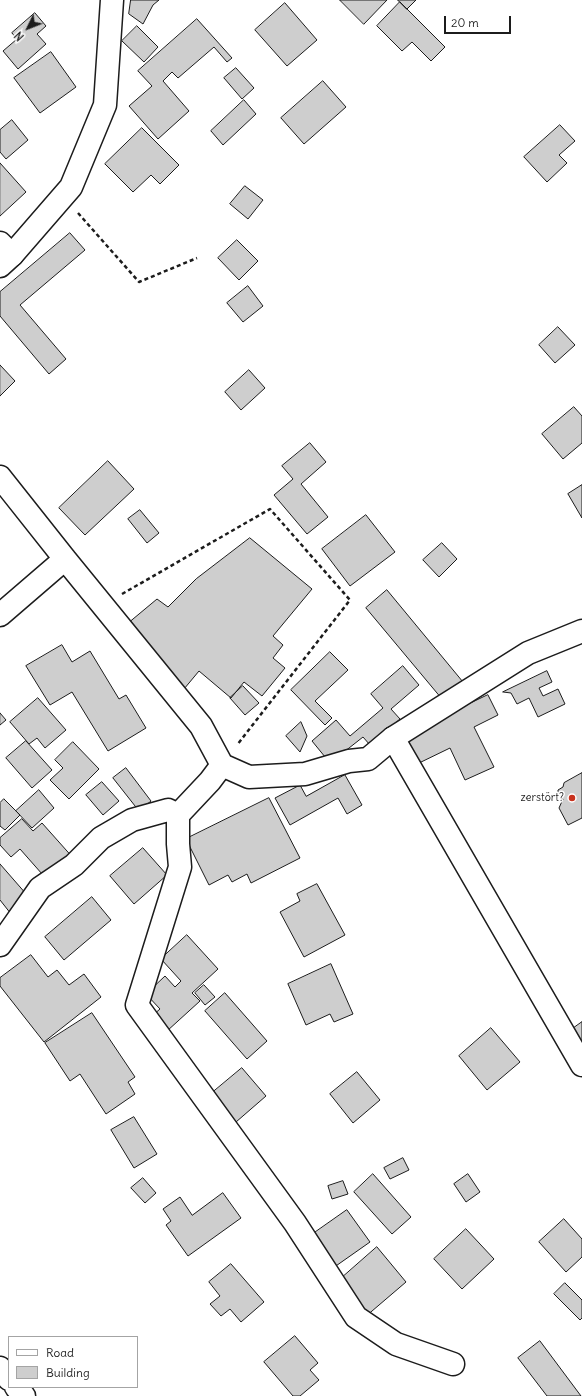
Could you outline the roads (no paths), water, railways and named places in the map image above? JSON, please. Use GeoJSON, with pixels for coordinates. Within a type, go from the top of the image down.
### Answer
{"type":"FeatureCollection","features":[{"type":"Feature","properties":{"kind":"street"},"geometry":{"type":"LineString","coordinates":[[4,254],[71,187],[105,105],[112,0]]}},
{"type":"Feature","properties":{"kind":"street"},"geometry":{"type":"LineString","coordinates":[[0,477],[201,726],[222,765],[249,777],[305,774],[349,761],[368,759],[393,738],[528,653],[582,631]]}},
{"type":"Feature","properties":{"kind":"street"},"geometry":{"type":"LineString","coordinates":[[0,615],[65,559]]}},
{"type":"Feature","properties":{"kind":"street"},"geometry":{"type":"LineString","coordinates":[[393,738],[582,1065]]}},
{"type":"Feature","properties":{"kind":"street"},"geometry":{"type":"LineString","coordinates":[[222,765],[178,815],[180,867],[137,1005],[295,1223],[356,1317],[396,1344],[453,1364]]}},
{"type":"Feature","properties":{"kind":"street"},"geometry":{"type":"LineString","coordinates":[[0,945],[40,888],[74,865],[101,838],[132,820],[168,810],[178,815]]}},
{"type":"Feature","properties":{"kind":"street"},"geometry":{"type":"LineString","coordinates":[[0,1368],[8,1378]]}},
{"type":"Feature","properties":{"kind":"street"},"geometry":{"type":"LineString","coordinates":[[17,1388],[24,1396]]}},
{"type":"Feature","properties":{"kind":"place","name":"zerstört?"},"geometry":{"type":"Point","coordinates":[572,798]}}]}
